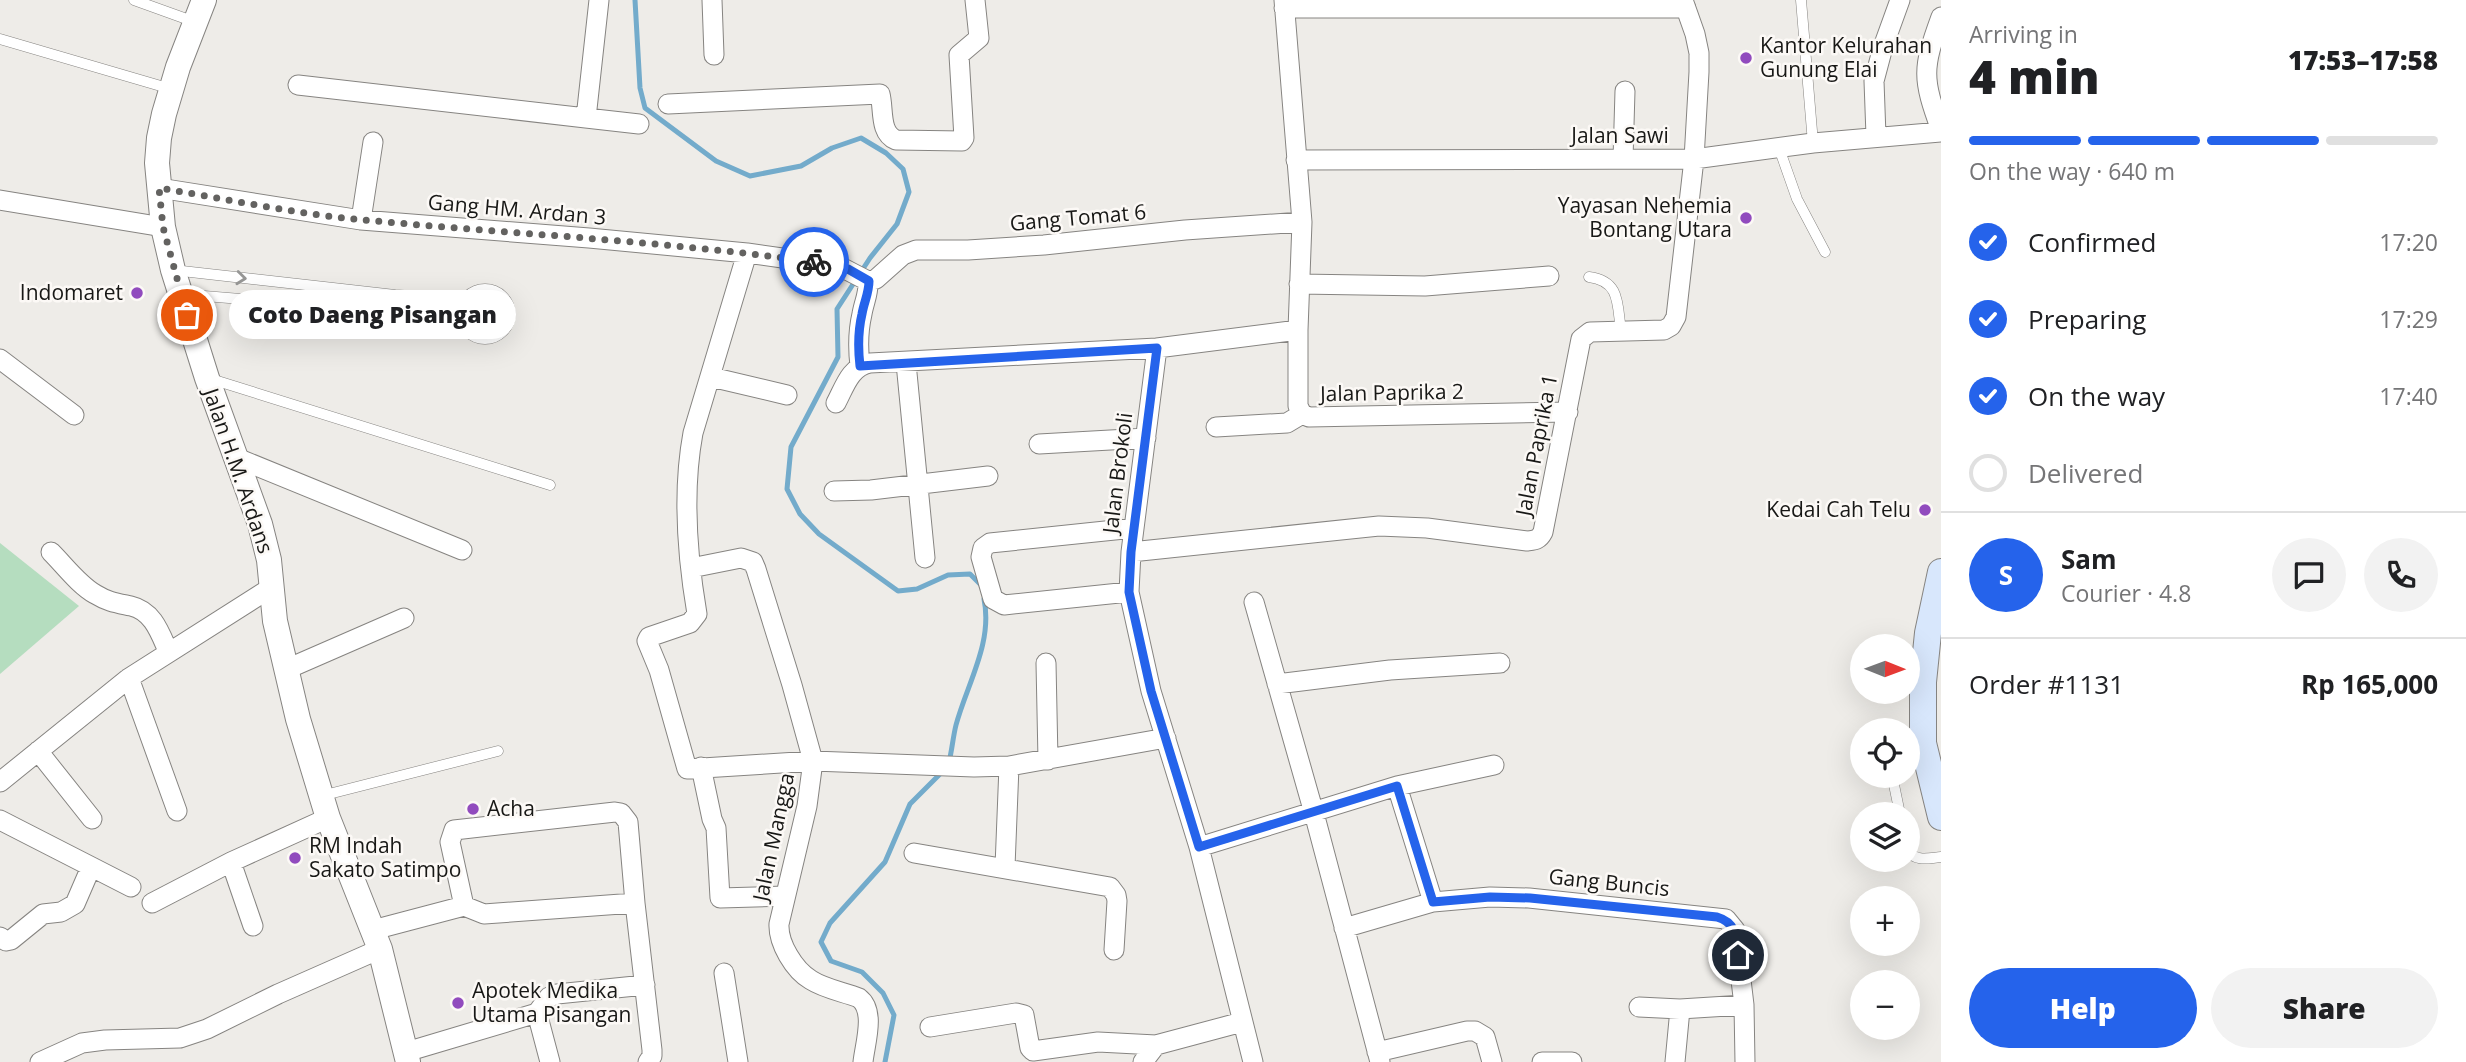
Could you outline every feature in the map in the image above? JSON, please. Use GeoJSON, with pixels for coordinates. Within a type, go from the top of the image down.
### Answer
{"type":"FeatureCollection","features":[{"type":"Feature","properties":{"kind":"main road"},"geometry":{"type":"LineString","coordinates":[[1941,572],[1928,633],[1919,728],[1938,790],[1941,817]]}},
{"type":"Feature","properties":{"kind":"street"},"geometry":{"type":"LineString","coordinates":[[586,117],[599,0]]}},
{"type":"Feature","properties":{"kind":"street"},"geometry":{"type":"LineString","coordinates":[[712,0],[714,55]]}},
{"type":"Feature","properties":{"kind":"street"},"geometry":{"type":"LineString","coordinates":[[668,104],[880,93],[885,130],[896,141],[962,141],[964,138],[959,55],[979,38],[975,0]]}},
{"type":"Feature","properties":{"kind":"street"},"geometry":{"type":"LineString","coordinates":[[1886,136],[1874,81],[1900,0]]}},
{"type":"Feature","properties":{"kind":"street"},"geometry":{"type":"LineString","coordinates":[[836,403],[852,373],[860,366],[1157,348],[1298,330],[1302,222],[1284,4],[1684,4]]}},
{"type":"Feature","properties":{"kind":"street","name":"Jalan Paprika 1"},"geometry":{"type":"LineString","coordinates":[[1131,552],[1379,526],[1405,526],[1536,540],[1543,532],[1583,335],[1590,332],[1664,330],[1671,326],[1676,317],[1694,159],[1699,53],[1684,4]]}},
{"type":"Feature","properties":{"kind":"street","name":"Jalan H.M. Ardans"},"geometry":{"type":"LineString","coordinates":[[200,11],[172,89],[159,138],[157,163],[163,227],[173,270],[207,378],[260,524],[269,560],[275,621],[298,719],[324,807],[376,939],[407,1057]]}},
{"type":"Feature","properties":{"kind":"street"},"geometry":{"type":"LineString","coordinates":[[1938,131],[1927,90],[1926,66],[1941,17]]}},
{"type":"Feature","properties":{"kind":"street"},"geometry":{"type":"LineString","coordinates":[[298,85],[639,124]]}},
{"type":"Feature","properties":{"kind":"street"},"geometry":{"type":"LineString","coordinates":[[1623,159],[1625,91]]}},
{"type":"Feature","properties":{"kind":"street","name":"Jalan Sawi"},"geometry":{"type":"LineString","coordinates":[[1297,160],[1694,159],[1813,143],[1938,131]]}},
{"type":"Feature","properties":{"kind":"street"},"geometry":{"type":"LineString","coordinates":[[361,220],[373,142]]}},
{"type":"Feature","properties":{"kind":"street","name":"Gang HM. Ardan 3"},"geometry":{"type":"LineString","coordinates":[[159,188],[361,220],[747,253],[839,266],[863,277]]}},
{"type":"Feature","properties":{"kind":"street"},"geometry":{"type":"LineString","coordinates":[[0,200],[163,227]]}},
{"type":"Feature","properties":{"kind":"street","name":"Gang Tomat 6"},"geometry":{"type":"LineString","coordinates":[[863,277],[876,279],[903,255],[916,250],[1044,245],[1185,230],[1302,222]]}},
{"type":"Feature","properties":{"kind":"street"},"geometry":{"type":"LineString","coordinates":[[747,253],[693,433],[688,461],[691,568],[697,614],[695,620],[690,623],[649,637],[647,641],[716,828],[720,898],[785,896]]}},
{"type":"Feature","properties":{"kind":"street"},"geometry":{"type":"LineString","coordinates":[[1299,284],[1425,286],[1549,276]]}},
{"type":"Feature","properties":{"kind":"street"},"geometry":{"type":"LineString","coordinates":[[860,366],[859,337],[862,312],[867,301],[863,277]]}},
{"type":"Feature","properties":{"kind":"street","name":"Jalan Paprika 2"},"geometry":{"type":"LineString","coordinates":[[1298,330],[1298,406],[1302,414],[1309,417],[1568,412]]}},
{"type":"Feature","properties":{"kind":"street","name":"Jalan Brokoli"},"geometry":{"type":"LineString","coordinates":[[1157,348],[1131,552],[1129,592],[1151,691],[1199,847],[1253,1062]]}},
{"type":"Feature","properties":{"kind":"street"},"geometry":{"type":"LineString","coordinates":[[0,359],[74,415]]}},
{"type":"Feature","properties":{"kind":"street"},"geometry":{"type":"LineString","coordinates":[[906,363],[920,485],[925,558]]}},
{"type":"Feature","properties":{"kind":"street"},"geometry":{"type":"LineString","coordinates":[[711,377],[787,395]]}},
{"type":"Feature","properties":{"kind":"street"},"geometry":{"type":"LineString","coordinates":[[1216,427],[1287,423],[1302,414]]}},
{"type":"Feature","properties":{"kind":"street"},"geometry":{"type":"LineString","coordinates":[[1039,444],[1146,438]]}},
{"type":"Feature","properties":{"kind":"street"},"geometry":{"type":"LineString","coordinates":[[237,458],[462,550]]}},
{"type":"Feature","properties":{"kind":"street"},"geometry":{"type":"LineString","coordinates":[[834,491],[920,485],[988,476]]}},
{"type":"Feature","properties":{"kind":"street"},"geometry":{"type":"LineString","coordinates":[[1129,592],[1004,605],[993,599],[981,557],[983,548],[990,543],[1134,528]]}},
{"type":"Feature","properties":{"kind":"street"},"geometry":{"type":"LineString","coordinates":[[51,552],[91,592],[108,602],[133,606],[146,612],[157,626],[168,651]]}},
{"type":"Feature","properties":{"kind":"street","name":"Jalan Mangga"},"geometry":{"type":"LineString","coordinates":[[691,568],[741,558],[753,562],[813,761],[807,806],[779,923],[779,936],[796,965],[811,980],[859,998],[867,1007],[869,1013],[863,1062]]}},
{"type":"Feature","properties":{"kind":"street"},"geometry":{"type":"LineString","coordinates":[[0,782],[129,678],[272,587]]}},
{"type":"Feature","properties":{"kind":"street"},"geometry":{"type":"LineString","coordinates":[[1254,602],[1314,813],[1378,1057],[1475,1031],[1485,1037],[1492,1062]]}},
{"type":"Feature","properties":{"kind":"street"},"geometry":{"type":"LineString","coordinates":[[287,669],[404,618]]}},
{"type":"Feature","properties":{"kind":"street"},"geometry":{"type":"LineString","coordinates":[[1046,663],[1048,760]]}},
{"type":"Feature","properties":{"kind":"street"},"geometry":{"type":"LineString","coordinates":[[1277,684],[1390,670],[1500,663]]}},
{"type":"Feature","properties":{"kind":"street"},"geometry":{"type":"LineString","coordinates":[[129,678],[177,811]]}},
{"type":"Feature","properties":{"kind":"street"},"geometry":{"type":"LineString","coordinates":[[694,768],[813,761],[1009,766],[1166,738]]}},
{"type":"Feature","properties":{"kind":"street"},"geometry":{"type":"LineString","coordinates":[[38,751],[92,819]]}},
{"type":"Feature","properties":{"kind":"street"},"geometry":{"type":"LineString","coordinates":[[1199,847],[1397,786],[1493,765]]}},
{"type":"Feature","properties":{"kind":"street"},"geometry":{"type":"LineString","coordinates":[[1005,867],[1009,766]]}},
{"type":"Feature","properties":{"kind":"street"},"geometry":{"type":"LineString","coordinates":[[1397,786],[1433,902]]}},
{"type":"Feature","properties":{"kind":"street"},"geometry":{"type":"LineString","coordinates":[[152,903],[231,862],[324,807]]}},
{"type":"Feature","properties":{"kind":"street"},"geometry":{"type":"LineString","coordinates":[[464,906],[450,842],[454,830],[615,812],[625,816],[628,822],[652,1050],[648,1062]]}},
{"type":"Feature","properties":{"kind":"street"},"geometry":{"type":"LineString","coordinates":[[0,820],[131,887]]}},
{"type":"Feature","properties":{"kind":"street"},"geometry":{"type":"LineString","coordinates":[[914,853],[1110,887],[1114,890],[1117,901],[1114,950]]}},
{"type":"Feature","properties":{"kind":"street"},"geometry":{"type":"LineString","coordinates":[[231,862],[253,926]]}},
{"type":"Feature","properties":{"kind":"street"},"geometry":{"type":"LineString","coordinates":[[0,937],[6,942],[37,919],[69,909],[75,904],[91,867]]}},
{"type":"Feature","properties":{"kind":"street","name":"Gang Buncis"},"geometry":{"type":"LineString","coordinates":[[1344,928],[1433,902],[1490,897],[1530,898],[1726,919],[1735,930],[1744,1005],[1745,1062]]}},
{"type":"Feature","properties":{"kind":"street"},"geometry":{"type":"LineString","coordinates":[[40,1062],[82,1043],[180,1038],[207,1029],[278,994],[376,939],[464,906],[484,914],[635,903]]}},
{"type":"Feature","properties":{"kind":"street"},"geometry":{"type":"LineString","coordinates":[[723,973],[738,1062]]}},
{"type":"Feature","properties":{"kind":"street"},"geometry":{"type":"LineString","coordinates":[[407,1057],[537,1013],[542,1004],[556,994],[645,985]]}},
{"type":"Feature","properties":{"kind":"street"},"geometry":{"type":"LineString","coordinates":[[1639,1007],[1680,1009],[1744,1005]]}},
{"type":"Feature","properties":{"kind":"street"},"geometry":{"type":"LineString","coordinates":[[1675,1062],[1680,1009]]}},
{"type":"Feature","properties":{"kind":"street"},"geometry":{"type":"LineString","coordinates":[[537,1013],[550,1062]]}},
{"type":"Feature","properties":{"kind":"street"},"geometry":{"type":"LineString","coordinates":[[930,1027],[1016,1013],[1024,1016],[1030,1048],[1033,1051],[1098,1042],[1156,1045],[1242,1022]]}},
{"type":"Feature","properties":{"kind":"street"},"geometry":{"type":"LineString","coordinates":[[1143,1062],[1156,1045]]}},
{"type":"Feature","properties":{"kind":"street"},"geometry":{"type":"LineString","coordinates":[[1542,1062],[1572,1062]]}},
{"type":"Feature","properties":{"kind":"lane"},"geometry":{"type":"LineString","coordinates":[[134,0],[200,11]]}},
{"type":"Feature","properties":{"kind":"lane"},"geometry":{"type":"LineString","coordinates":[[1801,0],[1813,143]]}},
{"type":"Feature","properties":{"kind":"lane"},"geometry":{"type":"LineString","coordinates":[[0,40],[172,89]]}},
{"type":"Feature","properties":{"kind":"lane"},"geometry":{"type":"LineString","coordinates":[[1779,148],[1797,199],[1825,252]]}},
{"type":"Feature","properties":{"kind":"lane"},"geometry":{"type":"LineString","coordinates":[[173,270],[395,295],[466,299]]}},
{"type":"Feature","properties":{"kind":"lane"},"geometry":{"type":"LineString","coordinates":[[1589,277],[1601,279],[1615,292],[1621,331]]}},
{"type":"Feature","properties":{"kind":"lane"},"geometry":{"type":"LineString","coordinates":[[480,290],[496,291],[508,303],[510,319],[502,333],[487,339],[479,338],[466,329],[460,314],[466,299],[480,290]]}},
{"type":"Feature","properties":{"kind":"lane"},"geometry":{"type":"LineString","coordinates":[[180,294],[460,314]]}},
{"type":"Feature","properties":{"kind":"lane"},"geometry":{"type":"LineString","coordinates":[[207,378],[550,485]]}},
{"type":"Feature","properties":{"kind":"lane"},"geometry":{"type":"LineString","coordinates":[[324,807],[498,751]]}},
{"type":"Feature","properties":{"kind":"lane"},"geometry":{"type":"LineString","coordinates":[[1920,859],[1941,857]]}},
{"type":"Feature","properties":{"kind":"green space"},"geometry":{"type":"Polygon","coordinates":[[[0,543],[79,606],[0,674],[0,543]]]}},
{"type":"Feature","properties":{"kind":"waterway"},"geometry":{"type":"LineString","coordinates":[[635,0],[640,88],[645,108],[716,161],[750,176],[801,166],[832,148],[861,138],[886,153],[903,169],[909,192],[897,224],[870,258],[837,309],[838,357],[791,447],[787,489],[800,514],[819,534],[898,591],[917,589],[948,575],[970,574],[982,586]]}},
{"type":"Feature","properties":{"kind":"waterway"},"geometry":{"type":"LineString","coordinates":[[949,762],[956,725],[982,647],[986,615],[984,599]]}},
{"type":"Feature","properties":{"kind":"waterway"},"geometry":{"type":"LineString","coordinates":[[885,1062],[894,1015],[883,993],[862,972],[831,961],[821,942],[830,923],[885,862],[910,804],[944,770]]}},
{"type":"Feature","properties":{"kind":"way so far"},"geometry":{"type":"LineString","coordinates":[[187,315],[163,227],[159,188],[361,220],[615,240],[814,262]]}},
{"type":"Feature","properties":{"kind":"place","name":"Kantor Kelurahan Gunung Elai"},"geometry":{"type":"Point","coordinates":[1746,58]}},
{"type":"Feature","properties":{"kind":"place","name":"Yayasan Nehemia Bontang Utara"},"geometry":{"type":"Point","coordinates":[1746,218]}},
{"type":"Feature","properties":{"kind":"place","name":"Indomaret"},"geometry":{"type":"Point","coordinates":[137,293]}},
{"type":"Feature","properties":{"kind":"place","name":"Coto Daeng Pisangan"},"geometry":{"type":"Point","coordinates":[187,315]}},
{"type":"Feature","properties":{"kind":"place","name":"Kedai Cah Telu"},"geometry":{"type":"Point","coordinates":[1925,510]}},
{"type":"Feature","properties":{"kind":"place","name":"Acha"},"geometry":{"type":"Point","coordinates":[473,809]}},
{"type":"Feature","properties":{"kind":"place","name":"RM Indah Sakato Satimpo"},"geometry":{"type":"Point","coordinates":[295,858]}},
{"type":"Feature","properties":{"kind":"place","name":"Apotek Medika Utama Pisangan"},"geometry":{"type":"Point","coordinates":[458,1003]}},
{"type":"Feature","properties":{"kind":"route"},"geometry":{"type":"LineString","coordinates":[[814,262],[848,269],[869,281],[859,337],[860,366],[870,363],[1157,348],[1131,552],[1129,592],[1151,691],[1199,847],[1397,786],[1433,902],[1490,897],[1530,898],[1717,917],[1732,924],[1738,955]]}}]}
